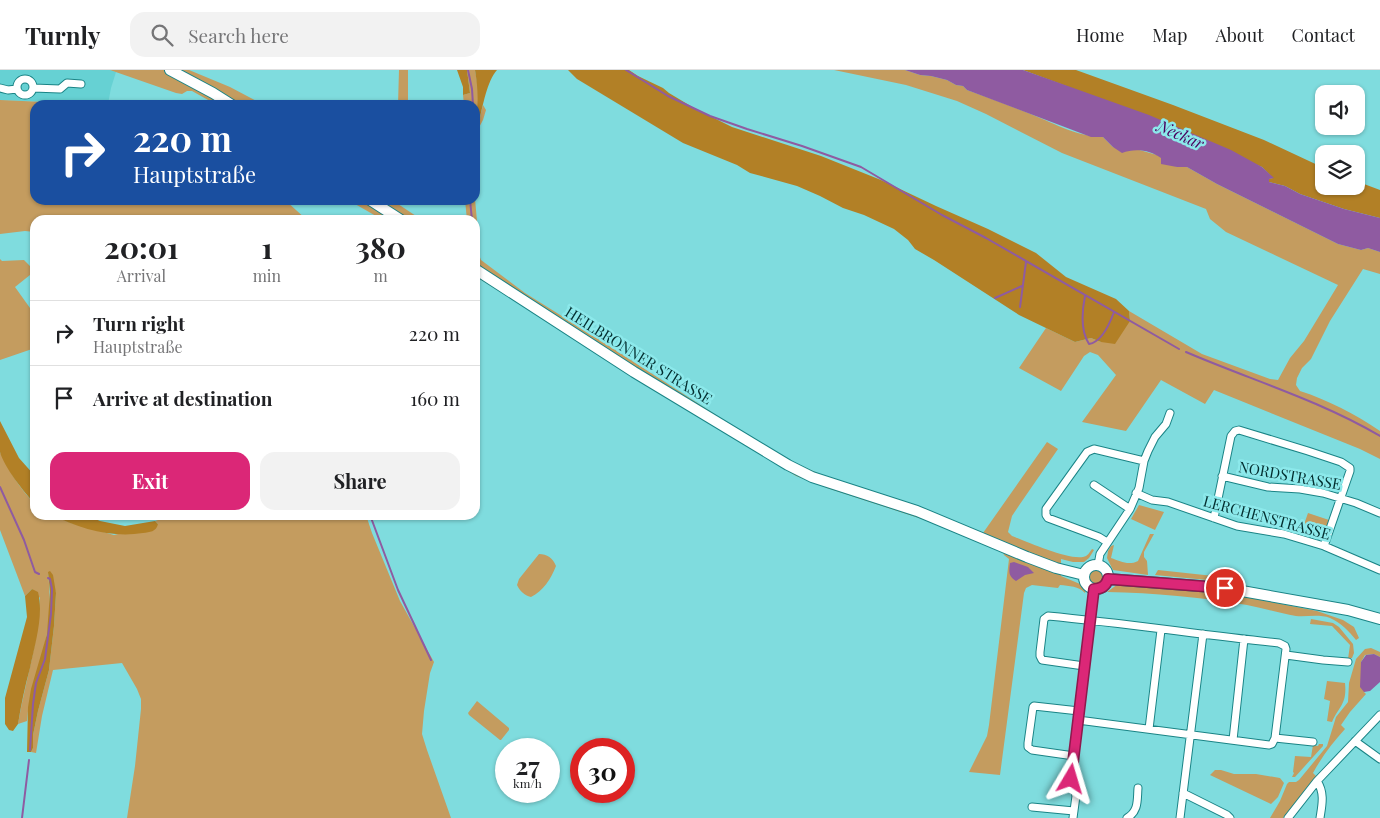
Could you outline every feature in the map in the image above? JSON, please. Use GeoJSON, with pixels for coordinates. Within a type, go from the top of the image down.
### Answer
{"type":"FeatureCollection","features":[{"type":"Feature","properties":{"kind":"main road"},"geometry":{"type":"LineString","coordinates":[[170,70],[225,100]]}},
{"type":"Feature","properties":{"kind":"main road"},"geometry":{"type":"LineString","coordinates":[[378,205],[393,215]]}},
{"type":"Feature","properties":{"kind":"main road","name":"HEILBRONNER STRASSE"},"geometry":{"type":"LineString","coordinates":[[480,272],[634,372],[788,465],[812,477],[917,511],[1056,568],[1084,574]]}},
{"type":"Feature","properties":{"kind":"main road"},"geometry":{"type":"LineString","coordinates":[[1098,565],[1105,569],[1108,579],[1101,588],[1090,588],[1085,583],[1084,574],[1089,566],[1098,565]]}},
{"type":"Feature","properties":{"kind":"main road"},"geometry":{"type":"LineString","coordinates":[[1108,579],[1225,588],[1348,610],[1380,619]]}},
{"type":"Feature","properties":{"kind":"street"},"geometry":{"type":"LineString","coordinates":[[24,79],[30,81],[33,88],[31,92],[25,95],[20,93],[17,88],[18,83],[24,79]]}},
{"type":"Feature","properties":{"kind":"street"},"geometry":{"type":"LineString","coordinates":[[33,88],[60,88],[67,82],[82,84]]}},
{"type":"Feature","properties":{"kind":"street"},"geometry":{"type":"LineString","coordinates":[[0,88],[8,90],[17,88]]}},
{"type":"Feature","properties":{"kind":"street"},"geometry":{"type":"LineString","coordinates":[[1098,565],[1100,554],[1130,510],[1139,488],[1144,461],[1148,451],[1166,424],[1170,413]]}},
{"type":"Feature","properties":{"kind":"street"},"geometry":{"type":"LineString","coordinates":[[1214,518],[1231,436],[1235,431],[1239,430],[1308,450],[1348,466],[1350,469],[1324,546]]}},
{"type":"Feature","properties":{"kind":"street"},"geometry":{"type":"LineString","coordinates":[[1107,542],[1099,537],[1048,518],[1046,509],[1090,450],[1099,450],[1144,461]]}},
{"type":"Feature","properties":{"kind":"street","name":"NORDSTRASSE"},"geometry":{"type":"LineString","coordinates":[[1222,476],[1268,487],[1323,493],[1380,513]]}},
{"type":"Feature","properties":{"kind":"street"},"geometry":{"type":"LineString","coordinates":[[1094,485],[1130,510]]}},
{"type":"Feature","properties":{"kind":"street","name":"LERCHENSTRASSE"},"geometry":{"type":"LineString","coordinates":[[1136,493],[1152,500],[1168,502],[1237,526],[1292,536],[1324,546],[1380,570]]}},
{"type":"Feature","properties":{"kind":"street"},"geometry":{"type":"LineString","coordinates":[[1032,807],[1074,815],[1076,796],[1071,775],[1094,589]]}},
{"type":"Feature","properties":{"kind":"street"},"geometry":{"type":"LineString","coordinates":[[1078,720],[1269,745],[1274,742],[1275,738],[1286,649],[1283,644],[1046,616],[1040,652],[1042,660],[1084,666]]}},
{"type":"Feature","properties":{"kind":"street"},"geometry":{"type":"LineString","coordinates":[[1149,729],[1161,630]]}},
{"type":"Feature","properties":{"kind":"street"},"geometry":{"type":"LineString","coordinates":[[1180,818],[1203,634]]}},
{"type":"Feature","properties":{"kind":"street"},"geometry":{"type":"LineString","coordinates":[[1233,740],[1244,639]]}},
{"type":"Feature","properties":{"kind":"street"},"geometry":{"type":"LineString","coordinates":[[1286,655],[1348,662]]}},
{"type":"Feature","properties":{"kind":"street"},"geometry":{"type":"LineString","coordinates":[[1074,756],[1030,748],[1028,744],[1033,707],[1036,705],[1079,711]]}},
{"type":"Feature","properties":{"kind":"street"},"geometry":{"type":"LineString","coordinates":[[1288,818],[1318,781],[1380,715]]}},
{"type":"Feature","properties":{"kind":"street"},"geometry":{"type":"LineString","coordinates":[[1275,738],[1313,742]]}},
{"type":"Feature","properties":{"kind":"street"},"geometry":{"type":"LineString","coordinates":[[1355,741],[1380,759]]}},
{"type":"Feature","properties":{"kind":"street"},"geometry":{"type":"LineString","coordinates":[[1318,781],[1323,797],[1320,818]]}},
{"type":"Feature","properties":{"kind":"street"},"geometry":{"type":"LineString","coordinates":[[1127,818],[1136,811],[1138,788]]}},
{"type":"Feature","properties":{"kind":"street"},"geometry":{"type":"LineString","coordinates":[[1183,793],[1228,815],[1230,818]]}},
{"type":"Feature","properties":{"kind":"shaded area"},"geometry":{"type":"Polygon","coordinates":[[[0,70],[110,70],[116,72],[109,100],[0,100],[0,70]]]}},
{"type":"Feature","properties":{"kind":"shaded area"},"geometry":{"type":"Polygon","coordinates":[[[110,70],[189,70],[230,87],[255,100],[208,100],[192,91],[182,94],[110,70]]]}},
{"type":"Feature","properties":{"kind":"shaded area"},"geometry":{"type":"Polygon","coordinates":[[[399,70],[408,70],[408,100],[398,100],[399,70]]]}},
{"type":"Feature","properties":{"kind":"shaded area"},"geometry":{"type":"Polygon","coordinates":[[[457,70],[467,70],[470,93],[463,95],[463,87],[457,70]]]}},
{"type":"Feature","properties":{"kind":"shaded area"},"geometry":{"type":"Polygon","coordinates":[[[467,70],[475,70],[478,100],[464,100],[463,95],[470,93],[467,70]]]}},
{"type":"Feature","properties":{"kind":"shaded area"},"geometry":{"type":"Polygon","coordinates":[[[475,70],[497,70],[488,87],[480,117],[480,100],[478,100],[475,70]]]}},
{"type":"Feature","properties":{"kind":"shaded area"},"geometry":{"type":"Polygon","coordinates":[[[568,70],[629,70],[663,88],[694,108],[732,127],[821,156],[881,180],[1036,253],[1066,277],[1116,299],[1129,311],[1130,321],[1115,344],[1091,338],[1075,342],[1019,315],[915,249],[908,240],[894,229],[797,186],[750,173],[737,165],[683,143],[577,79],[568,70]]]}},
{"type":"Feature","properties":{"kind":"shaded area"},"geometry":{"type":"Polygon","coordinates":[[[834,70],[905,70],[947,80],[956,85],[963,86],[967,90],[1067,129],[1085,135],[1103,137],[1113,147],[1128,151],[1136,149],[1157,155],[1177,167],[1187,167],[1217,184],[1338,244],[1361,250],[1368,248],[1380,252],[1380,274],[1363,269],[1330,321],[1311,359],[1302,368],[1296,385],[1300,391],[1341,408],[1380,431],[1380,459],[1360,449],[1214,390],[1205,404],[1161,380],[1126,431],[1082,422],[1116,375],[1098,355],[1090,352],[1084,356],[1061,391],[1019,368],[1046,328],[1075,342],[1091,338],[1101,342],[1130,321],[1129,311],[1202,354],[1270,379],[1278,380],[1290,358],[1304,341],[1338,285],[1226,232],[1210,219],[1206,209],[1062,153],[957,101],[906,85],[834,70]]]}},
{"type":"Feature","properties":{"kind":"shaded area"},"geometry":{"type":"Polygon","coordinates":[[[1023,70],[1076,70],[1264,140],[1315,164],[1315,195],[1365,195],[1365,184],[1380,190],[1380,218],[1344,209],[1300,194],[1285,186],[1269,182],[1268,179],[1273,178],[1262,167],[1023,70]]]}},
{"type":"Feature","properties":{"kind":"shaded area"},"geometry":{"type":"Polygon","coordinates":[[[0,100],[30,101],[30,205],[290,205],[302,215],[30,215],[30,232],[0,234],[0,100]]]}},
{"type":"Feature","properties":{"kind":"shaded area"},"geometry":{"type":"Polygon","coordinates":[[[483,105],[486,110],[480,126],[483,105]]]}},
{"type":"Feature","properties":{"kind":"shaded area"},"geometry":{"type":"Polygon","coordinates":[[[357,205],[400,205],[414,215],[374,215],[357,205]]]}},
{"type":"Feature","properties":{"kind":"shaded area"},"geometry":{"type":"Polygon","coordinates":[[[466,205],[476,205],[476,215],[466,215],[466,205]]]}},
{"type":"Feature","properties":{"kind":"shaded area"},"geometry":{"type":"Polygon","coordinates":[[[480,257],[481,260],[525,293],[750,437],[795,463],[824,476],[910,503],[983,533],[1047,442],[1058,449],[1012,516],[1008,532],[1012,536],[1027,542],[1068,556],[1083,557],[1092,549],[1094,550],[1084,562],[1061,559],[1061,576],[1080,584],[1086,589],[1085,593],[1077,588],[1060,585],[1058,588],[1032,585],[1026,588],[1000,775],[969,772],[987,736],[1009,559],[1003,552],[922,519],[796,476],[480,279],[480,257]]]}},
{"type":"Feature","properties":{"kind":"shaded area"},"geometry":{"type":"Polygon","coordinates":[[[0,259],[2,261],[24,260],[30,266],[30,275],[15,287],[30,308],[30,350],[0,360],[0,259]]]}},
{"type":"Feature","properties":{"kind":"shaded area"},"geometry":{"type":"Polygon","coordinates":[[[0,421],[19,458],[30,470],[30,498],[15,479],[0,452],[0,421]]]}},
{"type":"Feature","properties":{"kind":"shaded area"},"geometry":{"type":"Polygon","coordinates":[[[0,452],[15,479],[30,499],[30,520],[64,520],[114,535],[158,524],[155,521],[158,520],[368,520],[400,601],[434,662],[430,673],[422,734],[451,818],[127,818],[135,766],[141,699],[122,663],[53,670],[42,716],[36,753],[31,752],[38,711],[49,670],[54,626],[56,593],[48,572],[50,603],[47,634],[30,699],[27,721],[18,724],[37,630],[40,598],[32,589],[25,596],[0,530],[0,452]]]}},
{"type":"Feature","properties":{"kind":"shaded area"},"geometry":{"type":"Polygon","coordinates":[[[1139,505],[1164,512],[1155,530],[1131,519],[1139,505]]]}},
{"type":"Feature","properties":{"kind":"shaded area"},"geometry":{"type":"Polygon","coordinates":[[[1308,513],[1329,520],[1322,536],[1317,538],[1301,533],[1308,513]]]}},
{"type":"Feature","properties":{"kind":"shaded area"},"geometry":{"type":"Polygon","coordinates":[[[64,520],[98,520],[125,526],[155,521],[158,524],[156,529],[150,532],[120,534],[96,531],[64,520]]]}},
{"type":"Feature","properties":{"kind":"shaded area"},"geometry":{"type":"Polygon","coordinates":[[[1150,534],[1154,534],[1144,552],[1148,575],[1113,570],[1107,558],[1111,546],[1114,545],[1111,558],[1124,563],[1138,561],[1150,534]]]}},
{"type":"Feature","properties":{"kind":"shaded area"},"geometry":{"type":"Polygon","coordinates":[[[539,554],[549,557],[556,566],[546,584],[531,597],[522,592],[517,585],[519,579],[539,554]]]}},
{"type":"Feature","properties":{"kind":"shaded area"},"geometry":{"type":"Polygon","coordinates":[[[1096,568],[1102,571],[1105,577],[1102,583],[1096,586],[1090,583],[1087,577],[1090,571],[1096,568]]]}},
{"type":"Feature","properties":{"kind":"shaded area"},"geometry":{"type":"Polygon","coordinates":[[[1158,570],[1232,578],[1232,581],[1155,575],[1158,570]]]}},
{"type":"Feature","properties":{"kind":"shaded area"},"geometry":{"type":"Polygon","coordinates":[[[50,571],[53,575],[56,593],[49,670],[33,735],[33,748],[31,752],[27,752],[28,707],[31,689],[47,634],[50,592],[48,572],[50,571]]]}},
{"type":"Feature","properties":{"kind":"shaded area"},"geometry":{"type":"Polygon","coordinates":[[[1118,584],[1198,590],[1317,611],[1343,620],[1354,627],[1359,638],[1356,640],[1348,630],[1326,617],[1296,616],[1247,605],[1160,594],[1107,592],[1118,584]]]}},
{"type":"Feature","properties":{"kind":"shaded area"},"geometry":{"type":"Polygon","coordinates":[[[32,589],[38,592],[40,601],[38,630],[18,724],[13,731],[9,730],[5,724],[5,698],[27,617],[25,596],[32,589]]]}},
{"type":"Feature","properties":{"kind":"shaded area"},"geometry":{"type":"Polygon","coordinates":[[[1311,619],[1333,623],[1339,627],[1353,644],[1354,653],[1352,658],[1348,659],[1350,645],[1332,626],[1310,624],[1311,619]]]}},
{"type":"Feature","properties":{"kind":"shaded area"},"geometry":{"type":"Polygon","coordinates":[[[1371,648],[1380,652],[1380,657],[1374,654],[1365,655],[1361,662],[1364,692],[1366,694],[1341,725],[1345,729],[1316,767],[1313,773],[1318,778],[1283,818],[1270,818],[1287,784],[1299,780],[1327,746],[1336,717],[1348,702],[1349,683],[1356,659],[1365,649],[1371,648]]]}},
{"type":"Feature","properties":{"kind":"shaded area"},"geometry":{"type":"Polygon","coordinates":[[[1327,681],[1345,683],[1344,700],[1332,722],[1327,721],[1330,701],[1324,699],[1327,681]]]}},
{"type":"Feature","properties":{"kind":"shaded area"},"geometry":{"type":"Polygon","coordinates":[[[477,701],[509,730],[503,738],[498,738],[468,713],[477,701]]]}},
{"type":"Feature","properties":{"kind":"shaded area"},"geometry":{"type":"Polygon","coordinates":[[[1323,744],[1323,746],[1295,777],[1292,777],[1295,756],[1311,757],[1313,745],[1318,746],[1323,744]]]}},
{"type":"Feature","properties":{"kind":"shaded area"},"geometry":{"type":"Polygon","coordinates":[[[1215,770],[1234,774],[1256,774],[1280,778],[1284,783],[1278,797],[1271,804],[1210,775],[1215,770]]]}},
{"type":"Feature","properties":{"kind":"water","name":"Neckar"},"geometry":{"type":"Polygon","coordinates":[[[905,70],[1023,70],[1149,115],[1231,150],[1262,167],[1274,178],[1269,179],[1269,182],[1285,186],[1300,194],[1344,209],[1380,218],[1380,252],[1368,248],[1361,250],[1338,244],[1217,184],[1187,167],[1161,164],[1161,158],[1152,153],[1137,150],[1122,153],[1103,137],[1091,137],[967,90],[963,86],[956,85],[947,80],[905,70]]]}},
{"type":"Feature","properties":{"kind":"water"},"geometry":{"type":"Polygon","coordinates":[[[1014,562],[1028,567],[1034,573],[1025,575],[1016,581],[1009,571],[1010,563],[1014,562]]]}},
{"type":"Feature","properties":{"kind":"water"},"geometry":{"type":"Polygon","coordinates":[[[1374,654],[1380,657],[1380,682],[1370,691],[1364,692],[1360,687],[1361,662],[1366,655],[1374,654]]]}},
{"type":"Feature","properties":{"kind":"waterway"},"geometry":{"type":"LineString","coordinates":[[468,70],[473,100]]}},
{"type":"Feature","properties":{"kind":"waterway"},"geometry":{"type":"LineString","coordinates":[[626,70],[668,96],[710,116],[861,167],[1179,349]]}},
{"type":"Feature","properties":{"kind":"waterway"},"geometry":{"type":"LineString","coordinates":[[470,205],[472,215]]}},
{"type":"Feature","properties":{"kind":"waterway"},"geometry":{"type":"LineString","coordinates":[[1020,307],[1026,262]]}},
{"type":"Feature","properties":{"kind":"waterway"},"geometry":{"type":"LineString","coordinates":[[995,298],[1022,286]]}},
{"type":"Feature","properties":{"kind":"waterway"},"geometry":{"type":"LineString","coordinates":[[1085,296],[1083,327],[1089,344],[1094,343],[1102,336],[1114,312]]}},
{"type":"Feature","properties":{"kind":"waterway"},"geometry":{"type":"LineString","coordinates":[[1186,352],[1309,401],[1380,436]]}},
{"type":"Feature","properties":{"kind":"waterway"},"geometry":{"type":"LineString","coordinates":[[0,487],[24,540],[35,572],[39,574]]}},
{"type":"Feature","properties":{"kind":"waterway"},"geometry":{"type":"LineString","coordinates":[[372,520],[398,590],[431,660]]}},
{"type":"Feature","properties":{"kind":"waterway"},"geometry":{"type":"LineString","coordinates":[[30,750],[36,683],[45,659],[51,614],[52,589],[50,579],[48,578]]}},
{"type":"Feature","properties":{"kind":"waterway"},"geometry":{"type":"LineString","coordinates":[[22,818],[29,760]]}},
{"type":"Feature","properties":{"kind":"route"},"geometry":{"type":"LineString","coordinates":[[1071,779],[1094,589],[1101,588],[1108,579],[1225,588]]}}]}
